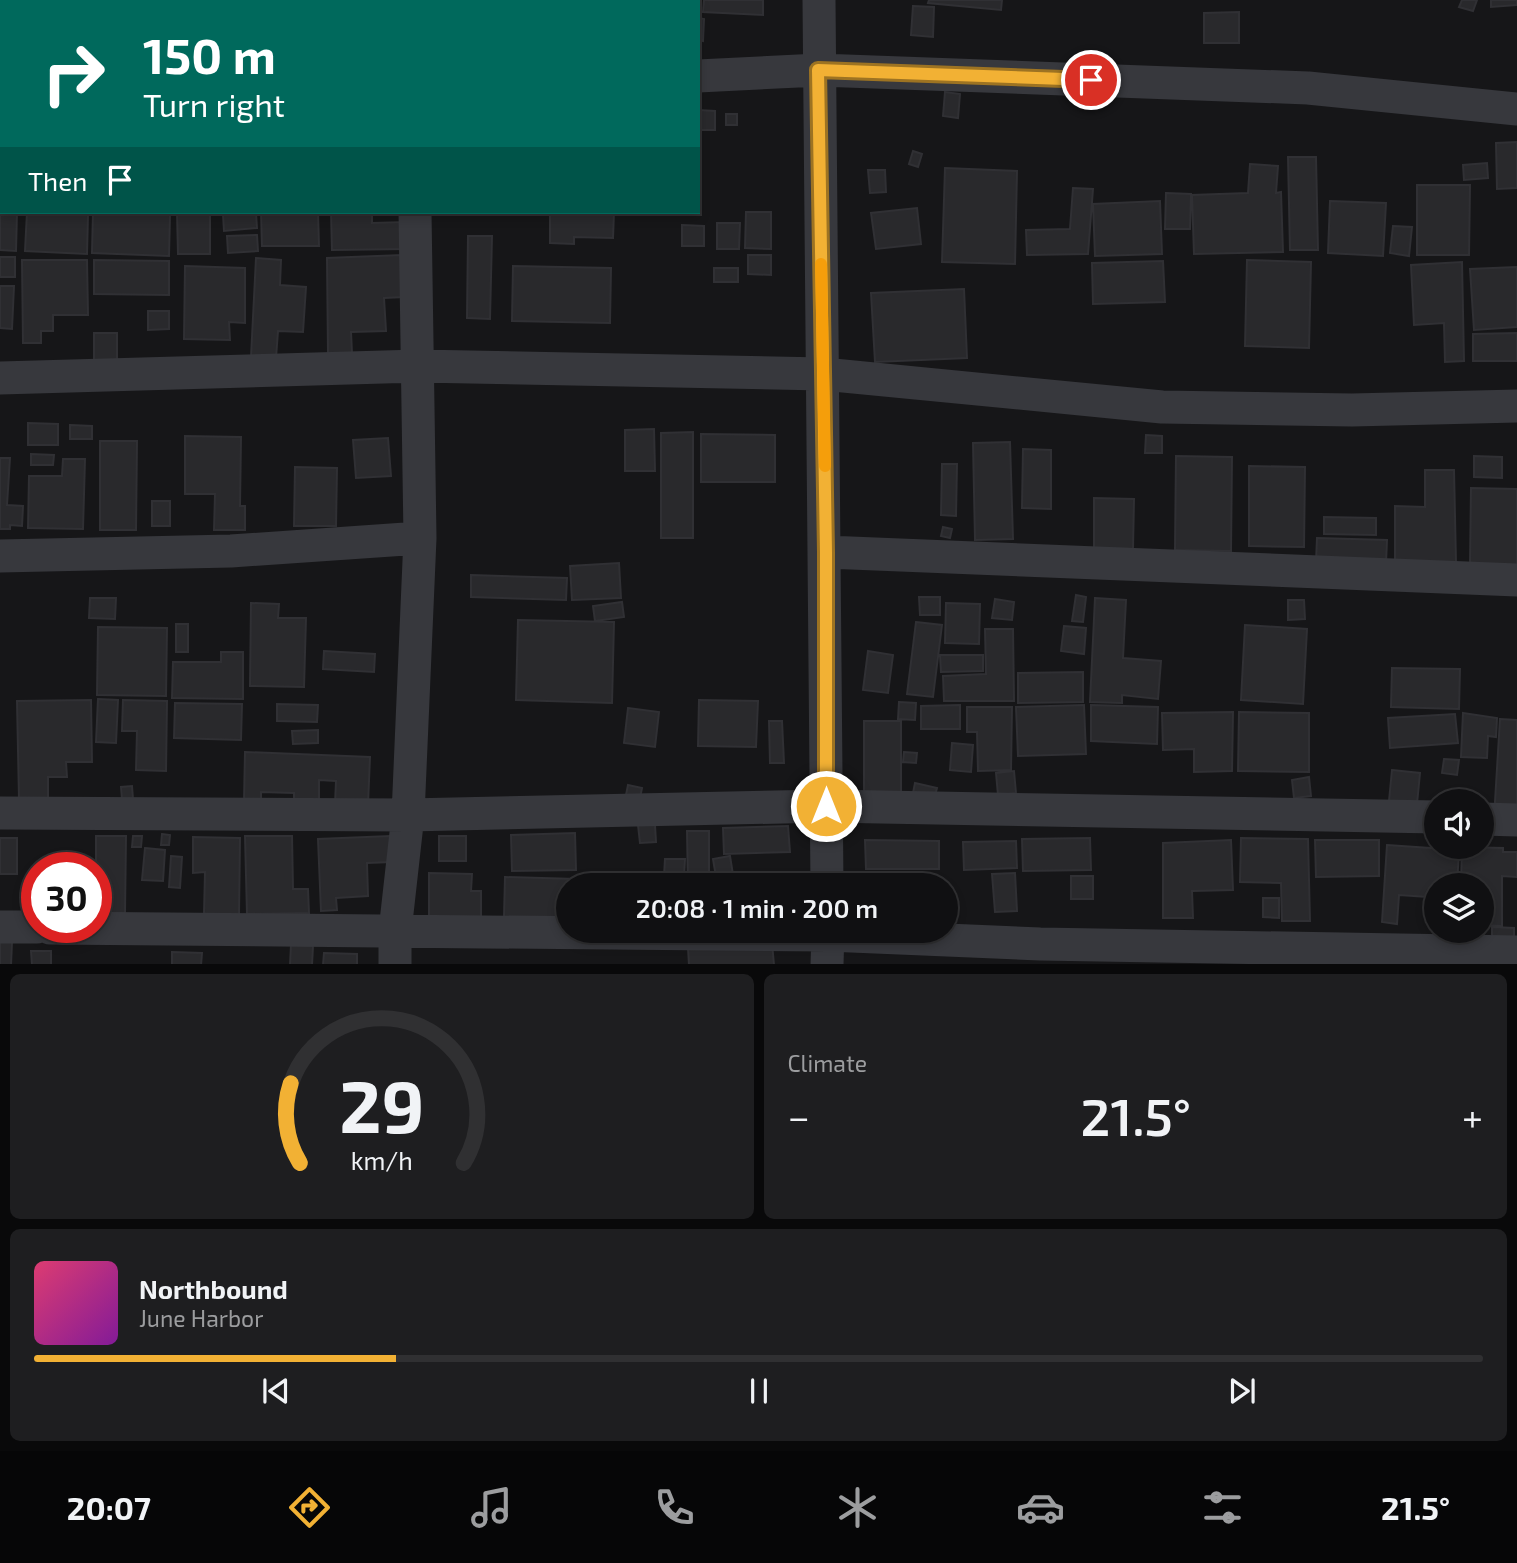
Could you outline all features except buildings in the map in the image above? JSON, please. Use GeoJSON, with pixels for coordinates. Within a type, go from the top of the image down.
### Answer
{"type":"FeatureCollection","features":[{"type":"Feature","properties":{"kind":"street"},"geometry":{"type":"LineString","coordinates":[[819,0],[827,873]]}},
{"type":"Feature","properties":{"kind":"street"},"geometry":{"type":"LineString","coordinates":[[700,76],[818,70],[1308,88],[1517,109]]}},
{"type":"Feature","properties":{"kind":"street"},"geometry":{"type":"LineString","coordinates":[[395,964],[408,815],[420,538],[415,214]]}},
{"type":"Feature","properties":{"kind":"street"},"geometry":{"type":"LineString","coordinates":[[0,378],[418,366],[823,374],[1162,407],[1352,410],[1517,405]]}},
{"type":"Feature","properties":{"kind":"street"},"geometry":{"type":"LineString","coordinates":[[0,556],[231,551],[420,538]]}},
{"type":"Feature","properties":{"kind":"street"},"geometry":{"type":"LineString","coordinates":[[826,552],[1517,580]]}},
{"type":"Feature","properties":{"kind":"street"},"geometry":{"type":"LineString","coordinates":[[0,813],[408,815],[826,806],[1424,817]]}},
{"type":"Feature","properties":{"kind":"street"},"geometry":{"type":"LineString","coordinates":[[1494,819],[1517,820]]}},
{"type":"Feature","properties":{"kind":"street"},"geometry":{"type":"LineString","coordinates":[[0,927],[21,927]]}},
{"type":"Feature","properties":{"kind":"street"},"geometry":{"type":"LineString","coordinates":[[112,929],[396,931],[828,944],[1040,944],[1517,952]]}},
{"type":"Feature","properties":{"kind":"slow traffic"},"geometry":{"type":"LineString","coordinates":[[821,264],[825,466]]}},
{"type":"Feature","properties":{"kind":"route"},"geometry":{"type":"LineString","coordinates":[[826,806],[826,552],[818,70],[1091,80]]}}]}
